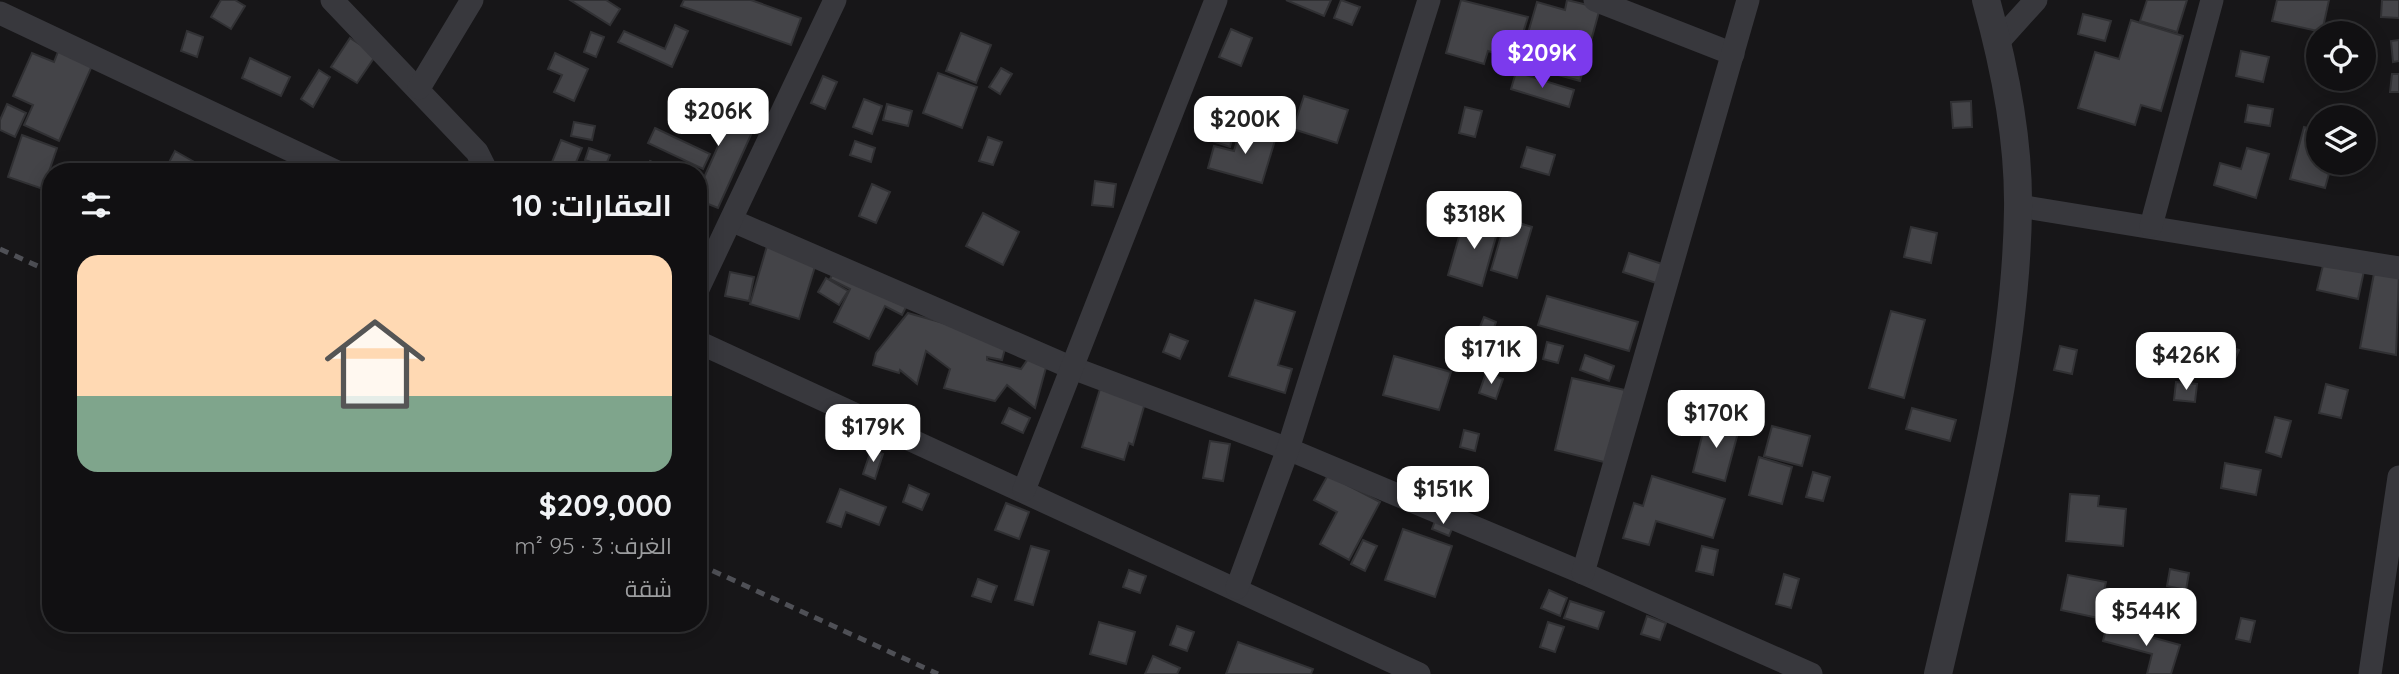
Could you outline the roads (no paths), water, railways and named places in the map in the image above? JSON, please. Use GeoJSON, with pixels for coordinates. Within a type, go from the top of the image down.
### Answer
{"type":"FeatureCollection","features":[{"type":"Feature","properties":{"kind":"street"},"geometry":{"type":"LineString","coordinates":[[332,0],[418,88],[477,152],[482,163]]}},
{"type":"Feature","properties":{"kind":"street"},"geometry":{"type":"LineString","coordinates":[[418,88],[472,0]]}},
{"type":"Feature","properties":{"kind":"street"},"geometry":{"type":"LineString","coordinates":[[707,272],[835,0]]}},
{"type":"Feature","properties":{"kind":"street"},"geometry":{"type":"LineString","coordinates":[[1024,490],[1216,0]]}},
{"type":"Feature","properties":{"kind":"street"},"geometry":{"type":"LineString","coordinates":[[1237,588],[1288,449],[1429,0]]}},
{"type":"Feature","properties":{"kind":"street"},"geometry":{"type":"LineString","coordinates":[[1595,0],[1733,54]]}},
{"type":"Feature","properties":{"kind":"street"},"geometry":{"type":"LineString","coordinates":[[1583,573],[1748,0]]}},
{"type":"Feature","properties":{"kind":"street"},"geometry":{"type":"LineString","coordinates":[[1938,674],[1999,393],[2011,312],[2018,206],[2013,128],[1998,42],[1986,0]]}},
{"type":"Feature","properties":{"kind":"street"},"geometry":{"type":"LineString","coordinates":[[1998,42],[2036,0]]}},
{"type":"Feature","properties":{"kind":"street"},"geometry":{"type":"LineString","coordinates":[[2151,226],[2212,0]]}},
{"type":"Feature","properties":{"kind":"street"},"geometry":{"type":"LineString","coordinates":[[0,13],[318,163]]}},
{"type":"Feature","properties":{"kind":"street"},"geometry":{"type":"LineString","coordinates":[[2018,206],[2399,268]]}},
{"type":"Feature","properties":{"kind":"street"},"geometry":{"type":"LineString","coordinates":[[733,221],[1070,368],[1288,449],[1583,573],[1811,674]]}},
{"type":"Feature","properties":{"kind":"street"},"geometry":{"type":"LineString","coordinates":[[707,346],[1419,674]]}},
{"type":"Feature","properties":{"kind":"street"},"geometry":{"type":"LineString","coordinates":[[2370,674],[2399,477]]}},
{"type":"Feature","properties":{"kind":"railway"},"geometry":{"type":"LineString","coordinates":[[0,249],[42,268]]}},
{"type":"Feature","properties":{"kind":"railway"},"geometry":{"type":"LineString","coordinates":[[707,568],[938,674]]}}]}
